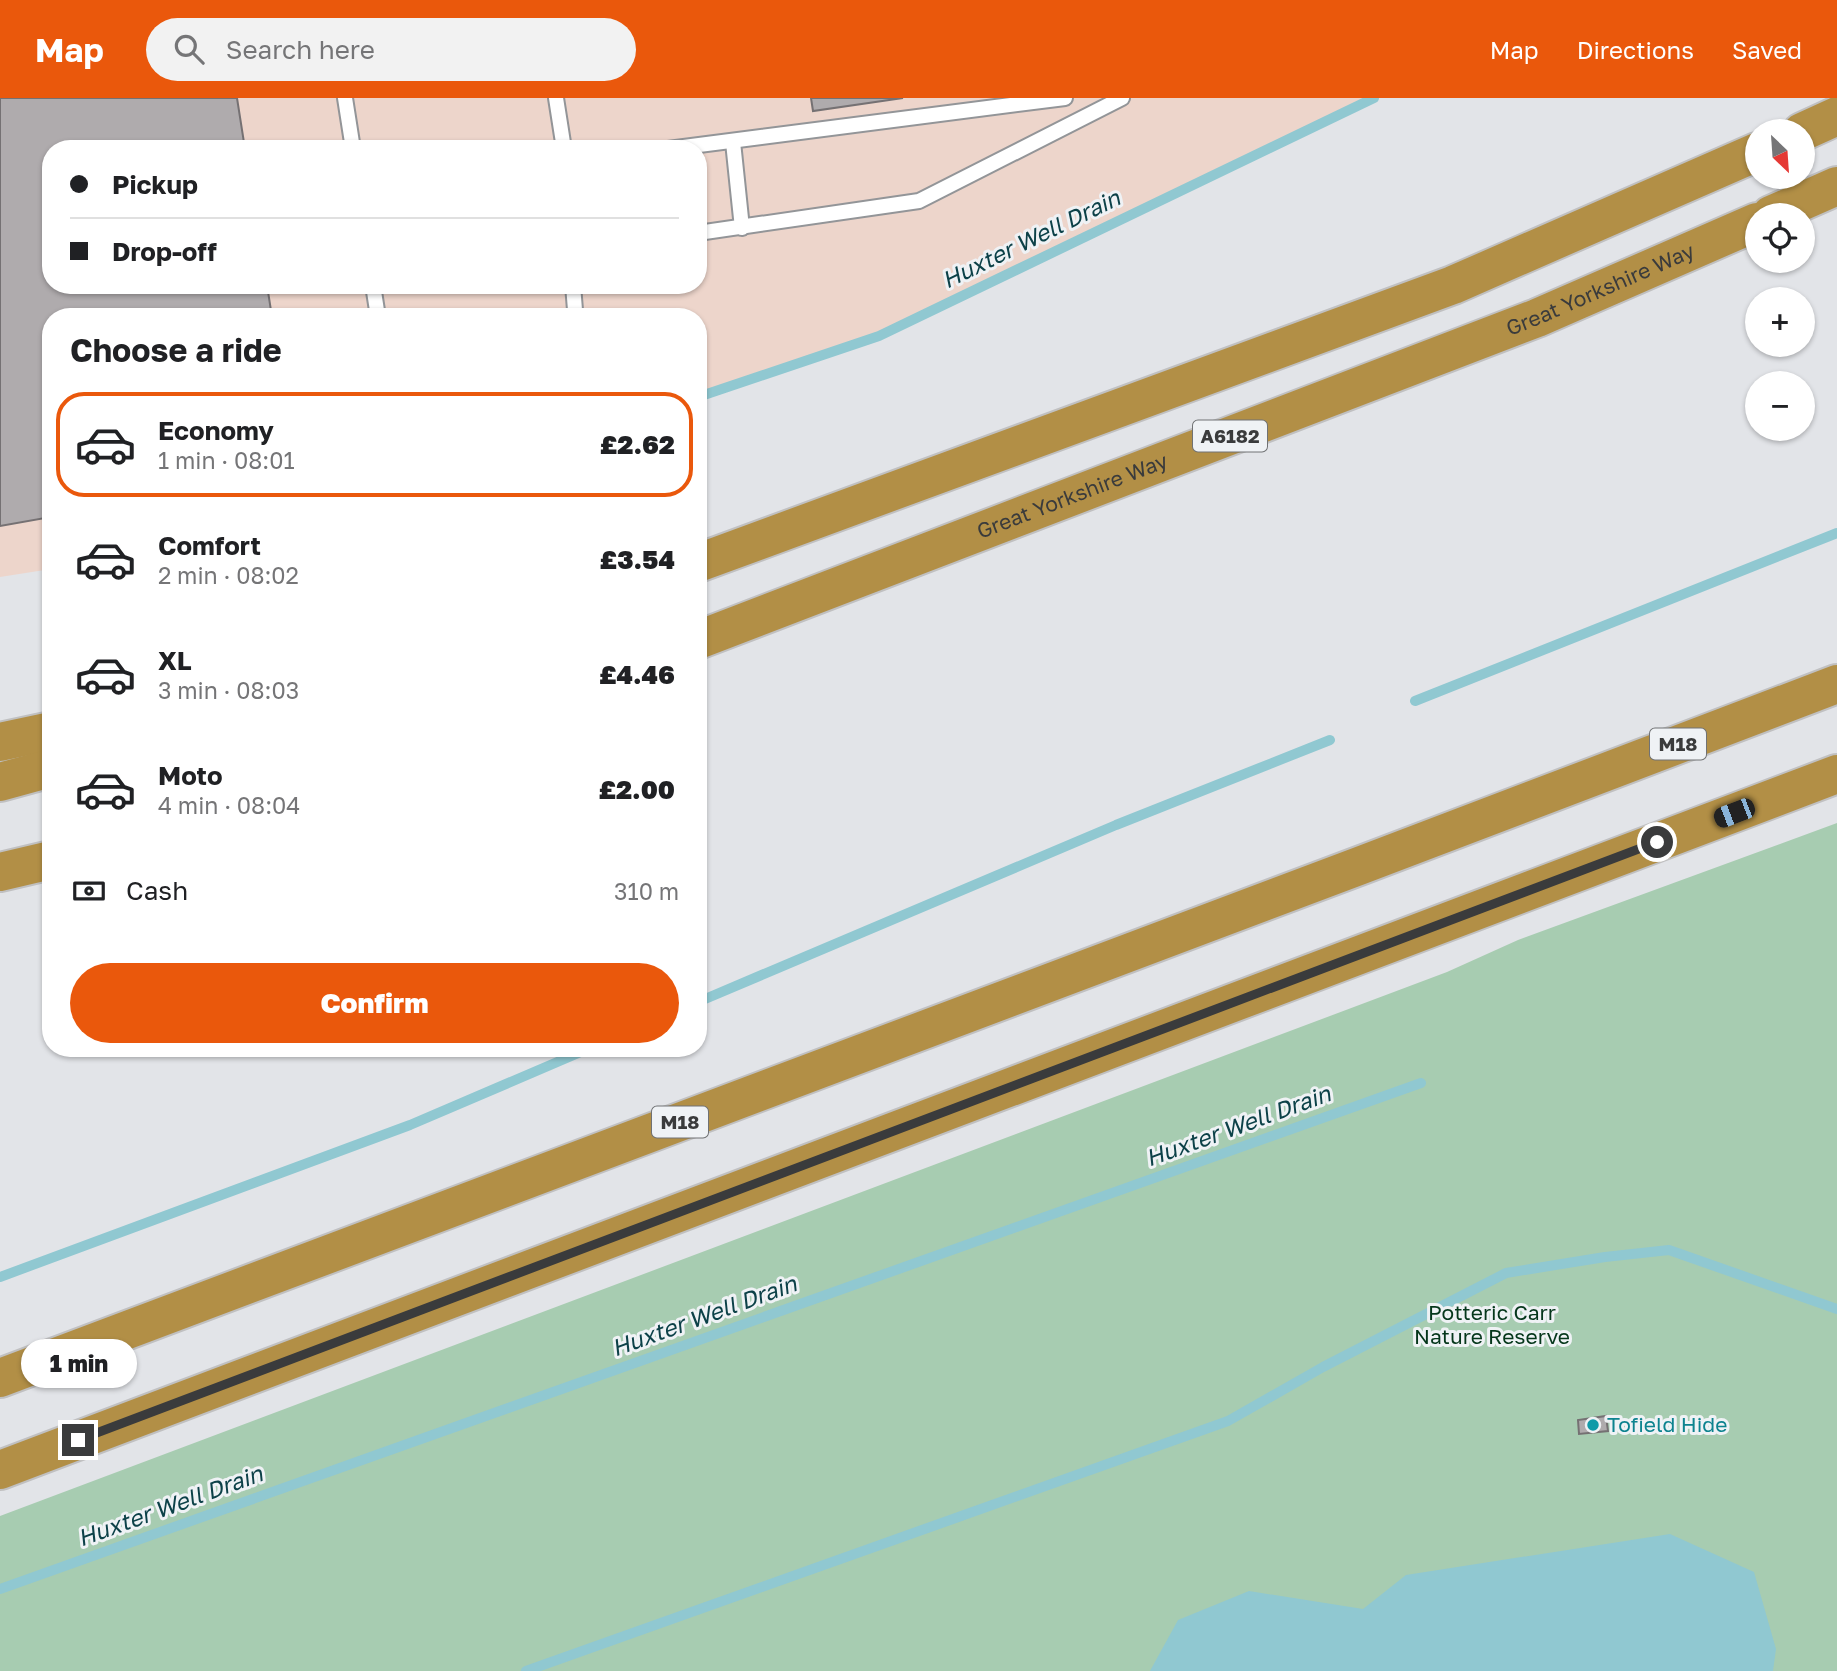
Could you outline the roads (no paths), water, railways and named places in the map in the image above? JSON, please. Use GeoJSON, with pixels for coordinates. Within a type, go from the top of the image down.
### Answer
{"type":"FeatureCollection","features":[{"type":"Feature","properties":{"kind":"highway"},"geometry":{"type":"LineString","coordinates":[[1815,126],[1837,116]]}},
{"type":"Feature","properties":{"kind":"highway"},"geometry":{"type":"LineString","coordinates":[[707,560],[1453,285],[1745,157]]}},
{"type":"Feature","properties":{"kind":"highway"},"geometry":{"type":"LineString","coordinates":[[1799,203],[1837,187]]}},
{"type":"Feature","properties":{"kind":"highway","name":"Great Yorkshire Way"},"geometry":{"type":"LineString","coordinates":[[707,637],[1537,318],[1745,227]]}},
{"type":"Feature","properties":{"kind":"highway","name":"M18"},"geometry":{"type":"LineString","coordinates":[[0,1378],[1837,684]]}},
{"type":"Feature","properties":{"kind":"highway"},"geometry":{"type":"LineString","coordinates":[[0,742],[42,732]]}},
{"type":"Feature","properties":{"kind":"highway"},"geometry":{"type":"LineString","coordinates":[[0,782],[42,770]]}},
{"type":"Feature","properties":{"kind":"highway"},"geometry":{"type":"LineString","coordinates":[[0,1470],[1837,774]]}},
{"type":"Feature","properties":{"kind":"highway"},"geometry":{"type":"LineString","coordinates":[[0,872],[42,862]]}},
{"type":"Feature","properties":{"kind":"lane"},"geometry":{"type":"LineString","coordinates":[[345,98],[352,140]]}},
{"type":"Feature","properties":{"kind":"lane"},"geometry":{"type":"LineString","coordinates":[[556,98],[563,140]]}},
{"type":"Feature","properties":{"kind":"lane"},"geometry":{"type":"LineString","coordinates":[[707,145],[1065,98]]}},
{"type":"Feature","properties":{"kind":"lane"},"geometry":{"type":"LineString","coordinates":[[707,232],[919,201],[1122,98]]}},
{"type":"Feature","properties":{"kind":"lane"},"geometry":{"type":"LineString","coordinates":[[733,142],[742,228]]}},
{"type":"Feature","properties":{"kind":"water"},"geometry":{"type":"Polygon","coordinates":[[[1670,1534],[1754,1572],[1776,1649],[1773,1671],[1150,1671],[1178,1620],[1249,1591],[1363,1609],[1406,1575],[1670,1534]]]}},
{"type":"Feature","properties":{"kind":"waterway","name":"Huxter Well Drain"},"geometry":{"type":"LineString","coordinates":[[707,394],[879,336],[1374,98]]}},
{"type":"Feature","properties":{"kind":"waterway"},"geometry":{"type":"LineString","coordinates":[[1415,701],[1837,533]]}},
{"type":"Feature","properties":{"kind":"waterway"},"geometry":{"type":"LineString","coordinates":[[707,998],[1116,825],[1330,740]]}},
{"type":"Feature","properties":{"kind":"waterway"},"geometry":{"type":"LineString","coordinates":[[0,1277],[410,1125],[569,1057]]}},
{"type":"Feature","properties":{"kind":"waterway","name":"Huxter Well Drain"},"geometry":{"type":"LineString","coordinates":[[0,1589],[1421,1083]]}},
{"type":"Feature","properties":{"kind":"waterway"},"geometry":{"type":"LineString","coordinates":[[526,1671],[1228,1421],[1323,1367],[1506,1273],[1669,1250],[1837,1309]]}},
{"type":"Feature","properties":{"kind":"place","name":"Tofield Hide"},"geometry":{"type":"Point","coordinates":[1593,1425]}},
{"type":"Feature","properties":{"kind":"park label","name":"Potteric Carr Nature Reserve"},"geometry":{"type":"Point","coordinates":[1492,1325]}}]}
